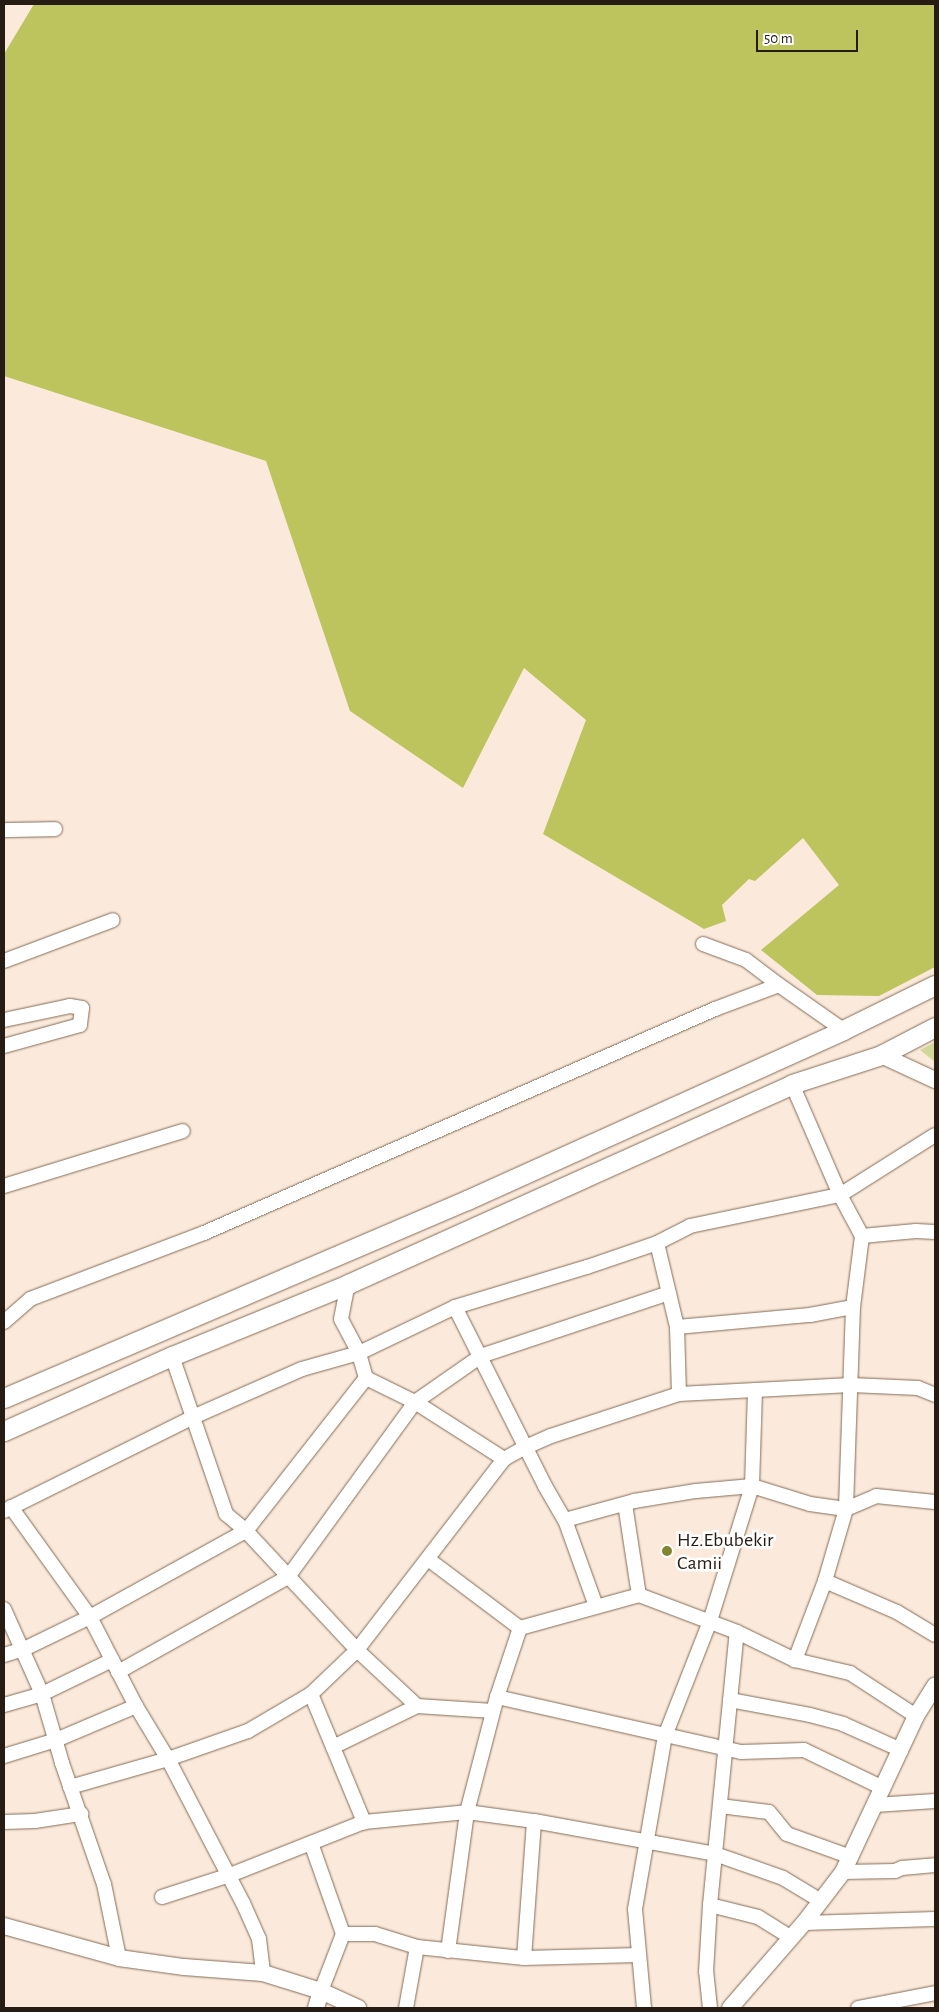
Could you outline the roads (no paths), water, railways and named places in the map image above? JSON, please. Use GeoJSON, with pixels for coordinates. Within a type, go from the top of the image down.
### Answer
{"type":"FeatureCollection","features":[{"type":"Feature","properties":{"kind":"main road"},"geometry":{"type":"LineString","coordinates":[[4,1398],[458,1204],[843,1030],[935,985]]}},
{"type":"Feature","properties":{"kind":"main road"},"geometry":{"type":"LineString","coordinates":[[4,1431],[172,1356],[348,1284],[792,1084],[881,1054],[935,1027]]}},
{"type":"Feature","properties":{"kind":"street"},"geometry":{"type":"LineString","coordinates":[[4,830],[55,830]]}},
{"type":"Feature","properties":{"kind":"street"},"geometry":{"type":"LineString","coordinates":[[4,961],[113,920]]}},
{"type":"Feature","properties":{"kind":"street"},"geometry":{"type":"LineString","coordinates":[[703,944],[746,960],[843,1030]]}},
{"type":"Feature","properties":{"kind":"street"},"geometry":{"type":"LineString","coordinates":[[4,1322],[30,1299],[204,1233],[706,1013],[779,985]]}},
{"type":"Feature","properties":{"kind":"street"},"geometry":{"type":"LineString","coordinates":[[4,1020],[70,1006],[82,1008],[80,1025],[4,1046]]}},
{"type":"Feature","properties":{"kind":"street"},"geometry":{"type":"LineString","coordinates":[[881,1054],[935,1080]]}},
{"type":"Feature","properties":{"kind":"street"},"geometry":{"type":"LineString","coordinates":[[792,1084],[840,1195],[862,1236],[853,1307],[846,1509],[825,1581],[795,1660]]}},
{"type":"Feature","properties":{"kind":"street"},"geometry":{"type":"LineString","coordinates":[[4,1186],[183,1131]]}},
{"type":"Feature","properties":{"kind":"street"},"geometry":{"type":"LineString","coordinates":[[263,1973],[259,1939],[230,1875],[168,1759],[136,1706],[90,1617],[7,1509],[193,1417],[302,1369],[358,1353],[455,1307],[586,1267],[656,1243],[690,1226],[840,1195],[935,1135]]}},
{"type":"Feature","properties":{"kind":"street"},"geometry":{"type":"LineString","coordinates":[[862,1236],[916,1231],[935,1232]]}},
{"type":"Feature","properties":{"kind":"street"},"geometry":{"type":"LineString","coordinates":[[656,1243],[677,1328],[679,1394]]}},
{"type":"Feature","properties":{"kind":"street"},"geometry":{"type":"LineString","coordinates":[[348,1284],[341,1319],[358,1353],[366,1378],[414,1402],[504,1459]]}},
{"type":"Feature","properties":{"kind":"street"},"geometry":{"type":"LineString","coordinates":[[4,1705],[42,1694],[115,1666],[288,1576],[414,1402],[481,1356],[668,1293]]}},
{"type":"Feature","properties":{"kind":"street"},"geometry":{"type":"LineString","coordinates":[[455,1307],[545,1486],[565,1520],[596,1606]]}},
{"type":"Feature","properties":{"kind":"street"},"geometry":{"type":"LineString","coordinates":[[677,1328],[810,1315],[853,1307]]}},
{"type":"Feature","properties":{"kind":"street"},"geometry":{"type":"LineString","coordinates":[[172,1356],[226,1514],[246,1531],[357,1650],[417,1706]]}},
{"type":"Feature","properties":{"kind":"street"},"geometry":{"type":"LineString","coordinates":[[4,1655],[24,1650],[90,1617],[246,1531],[366,1378]]}},
{"type":"Feature","properties":{"kind":"street"},"geometry":{"type":"LineString","coordinates":[[70,1787],[168,1759],[248,1731],[311,1694],[357,1650],[504,1459],[526,1447],[551,1436],[679,1394],[851,1386],[918,1388],[935,1395]]}},
{"type":"Feature","properties":{"kind":"street"},"geometry":{"type":"LineString","coordinates":[[644,2008],[636,1909],[665,1736],[710,1621],[752,1486],[755,1390]]}},
{"type":"Feature","properties":{"kind":"street"},"geometry":{"type":"LineString","coordinates":[[565,1520],[624,1504],[696,1491],[752,1486],[810,1504],[846,1509],[876,1496],[935,1502]]}},
{"type":"Feature","properties":{"kind":"street"},"geometry":{"type":"LineString","coordinates":[[624,1504],[640,1595]]}},
{"type":"Feature","properties":{"kind":"street"},"geometry":{"type":"LineString","coordinates":[[428,1559],[520,1628]]}},
{"type":"Feature","properties":{"kind":"street"},"geometry":{"type":"LineString","coordinates":[[825,1581],[897,1612],[935,1636]]}},
{"type":"Feature","properties":{"kind":"street"},"geometry":{"type":"LineString","coordinates":[[520,1628],[640,1595],[737,1632],[795,1660],[850,1672],[916,1716]]}},
{"type":"Feature","properties":{"kind":"street"},"geometry":{"type":"LineString","coordinates":[[4,1609],[24,1650],[42,1694],[70,1787],[104,1884],[119,1958]]}},
{"type":"Feature","properties":{"kind":"street"},"geometry":{"type":"LineString","coordinates":[[448,1951],[467,1812],[496,1696],[520,1628]]}},
{"type":"Feature","properties":{"kind":"street"},"geometry":{"type":"LineString","coordinates":[[710,2008],[706,1972],[710,1905],[737,1632]]}},
{"type":"Feature","properties":{"kind":"street"},"geometry":{"type":"LineString","coordinates":[[730,2008],[804,1923],[843,1872],[916,1716],[935,1686]]}},
{"type":"Feature","properties":{"kind":"street"},"geometry":{"type":"LineString","coordinates":[[311,1694],[364,1822]]}},
{"type":"Feature","properties":{"kind":"street"},"geometry":{"type":"LineString","coordinates":[[496,1696],[741,1752],[804,1750],[883,1788]]}},
{"type":"Feature","properties":{"kind":"street"},"geometry":{"type":"LineString","coordinates":[[730,1700],[810,1715],[843,1724],[901,1750]]}},
{"type":"Feature","properties":{"kind":"street"},"geometry":{"type":"LineString","coordinates":[[4,1756],[56,1740],[136,1706]]}},
{"type":"Feature","properties":{"kind":"street"},"geometry":{"type":"LineString","coordinates":[[333,1747],[417,1706],[492,1711]]}},
{"type":"Feature","properties":{"kind":"street"},"geometry":{"type":"LineString","coordinates":[[875,1805],[935,1801]]}},
{"type":"Feature","properties":{"kind":"street"},"geometry":{"type":"LineString","coordinates":[[720,1806],[769,1812],[787,1834],[851,1857]]}},
{"type":"Feature","properties":{"kind":"street"},"geometry":{"type":"LineString","coordinates":[[162,1896],[230,1875],[364,1822],[467,1812],[647,1840],[715,1854],[783,1878],[822,1901]]}},
{"type":"Feature","properties":{"kind":"street"},"geometry":{"type":"LineString","coordinates":[[4,1822],[35,1821],[81,1814]]}},
{"type":"Feature","properties":{"kind":"street"},"geometry":{"type":"LineString","coordinates":[[524,1958],[534,1821]]}},
{"type":"Feature","properties":{"kind":"street"},"geometry":{"type":"LineString","coordinates":[[311,1843],[343,1934],[316,2008]]}},
{"type":"Feature","properties":{"kind":"street"},"geometry":{"type":"LineString","coordinates":[[843,1872],[895,1871],[902,1868],[935,1865]]}},
{"type":"Feature","properties":{"kind":"street"},"geometry":{"type":"LineString","coordinates":[[710,1905],[758,1917],[791,1938]]}},
{"type":"Feature","properties":{"kind":"street"},"geometry":{"type":"LineString","coordinates":[[804,1923],[935,1919]]}},
{"type":"Feature","properties":{"kind":"street"},"geometry":{"type":"LineString","coordinates":[[4,1926],[119,1958],[184,1967],[263,1973],[321,1991],[358,2008]]}},
{"type":"Feature","properties":{"kind":"street"},"geometry":{"type":"LineString","coordinates":[[343,1934],[375,1934],[416,1946],[524,1958],[639,1956]]}},
{"type":"Feature","properties":{"kind":"street"},"geometry":{"type":"LineString","coordinates":[[406,2008],[416,1946]]}},
{"type":"Feature","properties":{"kind":"street"},"geometry":{"type":"LineString","coordinates":[[858,2008],[935,1993]]}},
{"type":"Feature","properties":{"kind":"place","name":"Hz.Ebubekir Camii"},"geometry":{"type":"Point","coordinates":[667,1551]}}]}
